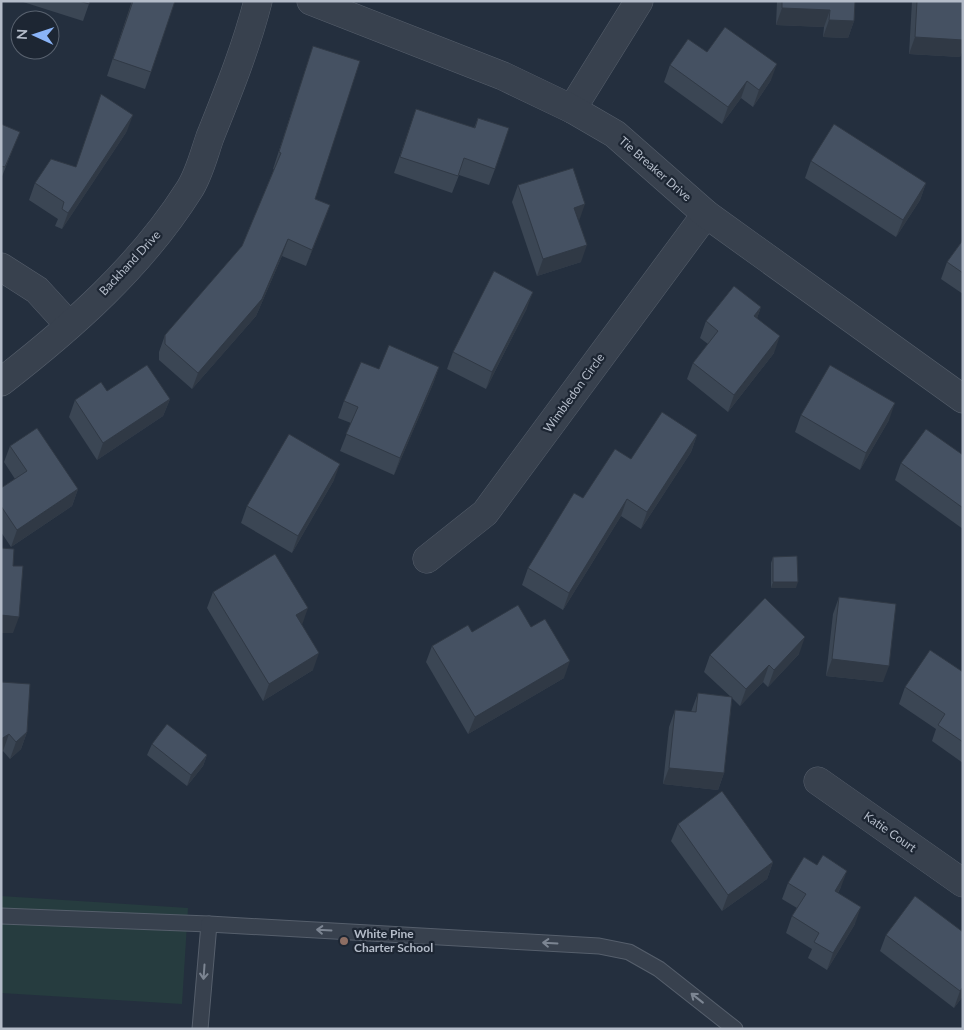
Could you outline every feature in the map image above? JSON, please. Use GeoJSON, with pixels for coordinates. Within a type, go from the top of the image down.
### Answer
{"type":"FeatureCollection","features":[{"type":"Feature","properties":{"kind":"street","name":"Backhand Drive"},"geometry":{"type":"LineString","coordinates":[[1,382],[69,325],[120,278],[158,236],[190,188],[247,44],[258,1]]}},
{"type":"Feature","properties":{"kind":"street","name":"Tie Breaker Drive"},"geometry":{"type":"LineString","coordinates":[[311,1],[503,76],[572,109],[615,134],[706,214],[963,399]]}},
{"type":"Feature","properties":{"kind":"street"},"geometry":{"type":"LineString","coordinates":[[572,109],[640,1]]}},
{"type":"Feature","properties":{"kind":"street","name":"Wimbledon Circle"},"geometry":{"type":"LineString","coordinates":[[427,559],[485,513],[706,214]]}},
{"type":"Feature","properties":{"kind":"street"},"geometry":{"type":"LineString","coordinates":[[1,267],[37,290],[69,325]]}},
{"type":"Feature","properties":{"kind":"street","name":"Katie Court"},"geometry":{"type":"LineString","coordinates":[[818,781],[963,883]]}},
{"type":"Feature","properties":{"kind":"lane"},"geometry":{"type":"LineString","coordinates":[[1,916],[209,924],[599,946],[629,952],[659,969],[735,1029]]}},
{"type":"Feature","properties":{"kind":"lane"},"geometry":{"type":"LineString","coordinates":[[200,1029],[209,924]]}},
{"type":"Feature","properties":{"kind":"green space"},"geometry":{"type":"Polygon","coordinates":[[[1,896],[188,908],[182,1004],[1,993],[1,896]]]}},
{"type":"Feature","properties":{"kind":"building"},"geometry":{"type":"Polygon","coordinates":[[[79,1],[90,1],[89,4],[79,1]]]}},
{"type":"Feature","properties":{"kind":"building"},"geometry":{"type":"Polygon","coordinates":[[[133,1],[175,1],[151,72],[113,59],[133,1]]]}},
{"type":"Feature","properties":{"kind":"building"},"geometry":{"type":"Polygon","coordinates":[[[782,1],[855,1],[854,21],[829,20],[830,10],[782,8],[782,1]]]}},
{"type":"Feature","properties":{"kind":"building"},"geometry":{"type":"Polygon","coordinates":[[[917,1],[963,1],[963,40],[915,37],[917,1]]]}},
{"type":"Feature","properties":{"kind":"building"},"geometry":{"type":"Polygon","coordinates":[[[725,27],[777,64],[759,90],[747,81],[728,107],[670,65],[688,39],[707,52],[725,27]]]}},
{"type":"Feature","properties":{"kind":"building"},"geometry":{"type":"Polygon","coordinates":[[[313,46],[360,61],[315,199],[330,205],[312,250],[288,239],[262,299],[198,373],[165,344],[165,335],[242,246],[281,153],[279,152],[313,46]]]}},
{"type":"Feature","properties":{"kind":"building"},"geometry":{"type":"Polygon","coordinates":[[[101,94],[133,115],[68,213],[62,209],[64,202],[35,183],[51,159],[76,167],[101,94]]]}},
{"type":"Feature","properties":{"kind":"building"},"geometry":{"type":"Polygon","coordinates":[[[416,109],[475,128],[478,118],[509,128],[495,169],[464,158],[458,176],[400,157],[416,109]]]}},
{"type":"Feature","properties":{"kind":"building"},"geometry":{"type":"Polygon","coordinates":[[[1,124],[20,132],[5,167],[1,166],[1,124]]]}},
{"type":"Feature","properties":{"kind":"building"},"geometry":{"type":"Polygon","coordinates":[[[834,124],[926,183],[903,220],[811,161],[834,124]]]}},
{"type":"Feature","properties":{"kind":"building"},"geometry":{"type":"Polygon","coordinates":[[[573,168],[585,204],[574,208],[587,245],[543,259],[518,185],[573,168]]]}},
{"type":"Feature","properties":{"kind":"building"},"geometry":{"type":"Polygon","coordinates":[[[963,240],[963,273],[947,262],[963,240]]]}},
{"type":"Feature","properties":{"kind":"building"},"geometry":{"type":"Polygon","coordinates":[[[494,271],[533,292],[492,372],[453,352],[494,271]]]}},
{"type":"Feature","properties":{"kind":"building"},"geometry":{"type":"Polygon","coordinates":[[[734,286],[761,307],[754,316],[780,336],[734,395],[693,363],[718,331],[706,321],[734,286]]]}},
{"type":"Feature","properties":{"kind":"building"},"geometry":{"type":"Polygon","coordinates":[[[389,345],[439,367],[400,458],[346,434],[358,407],[344,401],[361,362],[379,369],[389,345]]]}},
{"type":"Feature","properties":{"kind":"building"},"geometry":{"type":"Polygon","coordinates":[[[147,365],[170,399],[103,443],[75,400],[101,382],[107,391],[147,365]]]}},
{"type":"Feature","properties":{"kind":"building"},"geometry":{"type":"Polygon","coordinates":[[[830,365],[895,403],[866,453],[801,415],[830,365]]]}},
{"type":"Feature","properties":{"kind":"building"},"geometry":{"type":"Polygon","coordinates":[[[662,412],[697,435],[647,512],[627,499],[569,593],[528,568],[574,493],[583,498],[615,449],[631,459],[662,412]]]}},
{"type":"Feature","properties":{"kind":"building"},"geometry":{"type":"Polygon","coordinates":[[[37,428],[78,489],[17,530],[1,506],[1,488],[27,471],[10,446],[37,428]]]}},
{"type":"Feature","properties":{"kind":"building"},"geometry":{"type":"Polygon","coordinates":[[[926,429],[963,455],[963,508],[901,463],[926,429]]]}},
{"type":"Feature","properties":{"kind":"building"},"geometry":{"type":"Polygon","coordinates":[[[289,434],[340,464],[298,536],[247,506],[289,434]]]}},
{"type":"Feature","properties":{"kind":"building"},"geometry":{"type":"Polygon","coordinates":[[[1,548],[14,549],[13,566],[23,566],[19,617],[1,615],[1,548]]]}},
{"type":"Feature","properties":{"kind":"building"},"geometry":{"type":"Polygon","coordinates":[[[275,554],[308,608],[296,615],[319,653],[269,684],[213,592],[275,554]]]}},
{"type":"Feature","properties":{"kind":"building"},"geometry":{"type":"Polygon","coordinates":[[[797,556],[798,582],[773,582],[773,557],[797,556]]]}},
{"type":"Feature","properties":{"kind":"building"},"geometry":{"type":"Polygon","coordinates":[[[839,597],[896,604],[889,666],[832,659],[839,597]]]}},
{"type":"Feature","properties":{"kind":"building"},"geometry":{"type":"Polygon","coordinates":[[[765,598],[805,637],[774,670],[769,665],[746,689],[710,655],[765,598]]]}},
{"type":"Feature","properties":{"kind":"building"},"geometry":{"type":"Polygon","coordinates":[[[518,605],[531,627],[545,619],[570,661],[475,717],[432,646],[468,625],[472,632],[518,605]]]}},
{"type":"Feature","properties":{"kind":"building"},"geometry":{"type":"Polygon","coordinates":[[[930,650],[963,672],[963,742],[938,725],[945,714],[905,687],[930,650]]]}},
{"type":"Feature","properties":{"kind":"building"},"geometry":{"type":"Polygon","coordinates":[[[1,682],[30,684],[27,732],[16,742],[9,734],[1,739],[1,682]]]}},
{"type":"Feature","properties":{"kind":"building"},"geometry":{"type":"Polygon","coordinates":[[[698,693],[732,697],[724,773],[669,768],[675,710],[696,712],[698,693]]]}},
{"type":"Feature","properties":{"kind":"building"},"geometry":{"type":"Polygon","coordinates":[[[167,724],[207,755],[191,775],[152,744],[167,724]]]}},
{"type":"Feature","properties":{"kind":"building"},"geometry":{"type":"Polygon","coordinates":[[[722,791],[773,862],[728,895],[678,824],[722,791]]]}},
{"type":"Feature","properties":{"kind":"building"},"geometry":{"type":"Polygon","coordinates":[[[823,855],[847,871],[835,891],[861,907],[833,953],[814,942],[819,933],[792,916],[806,894],[788,883],[804,857],[817,865],[823,855]]]}},
{"type":"Feature","properties":{"kind":"building"},"geometry":{"type":"Polygon","coordinates":[[[915,896],[963,932],[963,987],[960,991],[886,935],[915,896]]]}},
{"type":"Feature","properties":{"kind":"place","name":"White Pine Charter School"},"geometry":{"type":"Point","coordinates":[344,941]}}]}
